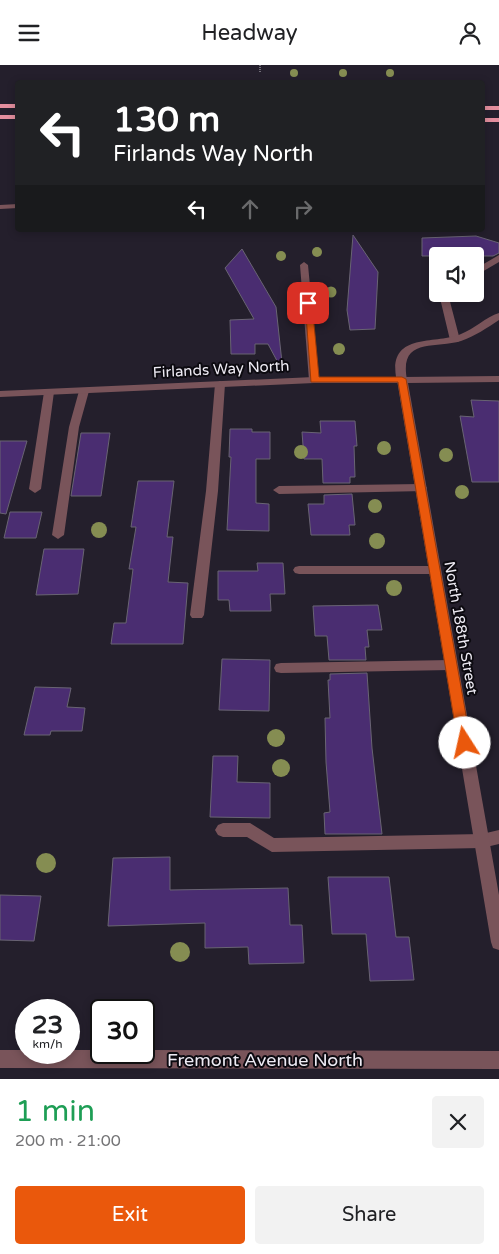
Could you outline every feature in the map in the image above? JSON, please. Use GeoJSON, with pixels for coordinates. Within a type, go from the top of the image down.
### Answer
{"type":"FeatureCollection","features":[{"type":"Feature","properties":{"kind":"highway"},"geometry":{"type":"LineString","coordinates":[[0,106],[15,106]]}},
{"type":"Feature","properties":{"kind":"highway"},"geometry":{"type":"LineString","coordinates":[[485,108],[499,108]]}},
{"type":"Feature","properties":{"kind":"highway"},"geometry":{"type":"LineString","coordinates":[[0,117],[15,117]]}},
{"type":"Feature","properties":{"kind":"highway"},"geometry":{"type":"LineString","coordinates":[[485,120],[499,120]]}},
{"type":"Feature","properties":{"kind":"street"},"geometry":{"type":"LineString","coordinates":[[0,207],[15,206]]}},
{"type":"Feature","properties":{"kind":"street"},"geometry":{"type":"LineString","coordinates":[[484,268],[499,259]]}},
{"type":"Feature","properties":{"kind":"street"},"geometry":{"type":"LineString","coordinates":[[304,265],[314,380]]}},
{"type":"Feature","properties":{"kind":"street"},"geometry":{"type":"LineString","coordinates":[[446,302],[454,339]]}},
{"type":"Feature","properties":{"kind":"street"},"geometry":{"type":"LineString","coordinates":[[402,379],[400,362],[406,352],[427,343],[454,339],[480,329],[499,316]]}},
{"type":"Feature","properties":{"kind":"street","name":"North 188th Street"},"geometry":{"type":"LineString","coordinates":[[402,379],[499,941]]}},
{"type":"Feature","properties":{"kind":"street","name":"Firlands Way North"},"geometry":{"type":"LineString","coordinates":[[0,394],[314,380],[499,379]]}},
{"type":"Feature","properties":{"kind":"street"},"geometry":{"type":"LineString","coordinates":[[197,615],[212,491],[220,384]]}},
{"type":"Feature","properties":{"kind":"street"},"geometry":{"type":"LineString","coordinates":[[58,535],[74,427],[84,391]]}},
{"type":"Feature","properties":{"kind":"street"},"geometry":{"type":"LineString","coordinates":[[35,489],[48,392]]}},
{"type":"Feature","properties":{"kind":"street"},"geometry":{"type":"LineString","coordinates":[[279,490],[421,489]]}},
{"type":"Feature","properties":{"kind":"street"},"geometry":{"type":"LineString","coordinates":[[299,570],[435,569]]}},
{"type":"Feature","properties":{"kind":"street"},"geometry":{"type":"LineString","coordinates":[[281,668],[451,665]]}},
{"type":"Feature","properties":{"kind":"street"},"geometry":{"type":"LineString","coordinates":[[222,830],[250,830],[272,845],[482,841],[499,837]]}},
{"type":"Feature","properties":{"kind":"street","name":"Fremont Avenue North"},"geometry":{"type":"LineString","coordinates":[[0,1059],[499,1060]]}},
{"type":"Feature","properties":{"kind":"path"},"geometry":{"type":"LineString","coordinates":[[260,65],[260,73]]}},
{"type":"Feature","properties":{"kind":"building"},"geometry":{"type":"Polygon","coordinates":[[[353,235],[378,272],[375,329],[350,330],[347,310],[353,235]]]}},
{"type":"Feature","properties":{"kind":"building"},"geometry":{"type":"Polygon","coordinates":[[[476,236],[499,243],[499,253],[493,256],[484,256],[484,247],[429,247],[429,256],[422,256],[422,238],[476,236]]]}},
{"type":"Feature","properties":{"kind":"building"},"geometry":{"type":"Polygon","coordinates":[[[242,249],[276,307],[283,372],[268,344],[255,344],[255,354],[231,354],[230,320],[254,319],[225,268],[242,249]]]}},
{"type":"Feature","properties":{"kind":"building"},"geometry":{"type":"Polygon","coordinates":[[[471,400],[499,401],[499,482],[472,482],[460,416],[474,417],[471,400]]]}},
{"type":"Feature","properties":{"kind":"building"},"geometry":{"type":"Polygon","coordinates":[[[320,421],[355,421],[357,446],[354,446],[355,477],[350,477],[350,483],[323,483],[322,459],[304,459],[302,432],[321,433],[320,421]]]}},
{"type":"Feature","properties":{"kind":"building"},"geometry":{"type":"Polygon","coordinates":[[[230,429],[252,429],[252,432],[270,432],[270,459],[256,459],[256,503],[269,504],[269,531],[227,530],[231,457],[229,457],[230,429]]]}},
{"type":"Feature","properties":{"kind":"building"},"geometry":{"type":"Polygon","coordinates":[[[81,433],[110,433],[101,496],[71,496],[81,433]]]}},
{"type":"Feature","properties":{"kind":"building"},"geometry":{"type":"Polygon","coordinates":[[[0,441],[27,441],[6,514],[0,513],[0,441]]]}},
{"type":"Feature","properties":{"kind":"building"},"geometry":{"type":"Polygon","coordinates":[[[138,481],[174,481],[167,537],[173,537],[168,582],[188,583],[183,644],[111,644],[114,623],[126,623],[133,569],[129,569],[136,527],[131,527],[138,481]]]}},
{"type":"Feature","properties":{"kind":"building"},"geometry":{"type":"Polygon","coordinates":[[[352,494],[355,525],[349,525],[350,535],[311,535],[308,504],[324,504],[324,495],[352,494]]]}},
{"type":"Feature","properties":{"kind":"building"},"geometry":{"type":"Polygon","coordinates":[[[10,512],[42,512],[36,538],[4,538],[10,512]]]}},
{"type":"Feature","properties":{"kind":"building"},"geometry":{"type":"Polygon","coordinates":[[[44,549],[84,549],[78,594],[36,595],[44,549]]]}},
{"type":"Feature","properties":{"kind":"building"},"geometry":{"type":"Polygon","coordinates":[[[257,563],[283,563],[285,594],[270,594],[271,611],[230,611],[229,600],[218,600],[218,571],[258,571],[257,563]]]}},
{"type":"Feature","properties":{"kind":"building"},"geometry":{"type":"Polygon","coordinates":[[[378,605],[382,630],[367,630],[369,647],[365,647],[366,660],[329,660],[327,636],[315,636],[313,606],[378,605]]]}},
{"type":"Feature","properties":{"kind":"building"},"geometry":{"type":"Polygon","coordinates":[[[222,659],[270,660],[269,711],[219,710],[222,659]]]}},
{"type":"Feature","properties":{"kind":"building"},"geometry":{"type":"Polygon","coordinates":[[[367,673],[372,748],[382,834],[325,834],[324,813],[330,812],[325,718],[330,718],[328,680],[330,680],[330,674],[367,673]]]}},
{"type":"Feature","properties":{"kind":"building"},"geometry":{"type":"Polygon","coordinates":[[[35,687],[71,688],[67,707],[85,708],[82,731],[51,731],[50,735],[24,735],[35,687]]]}},
{"type":"Feature","properties":{"kind":"building"},"geometry":{"type":"Polygon","coordinates":[[[213,756],[238,756],[237,782],[270,783],[270,818],[210,817],[213,756]]]}},
{"type":"Feature","properties":{"kind":"building"},"geometry":{"type":"Polygon","coordinates":[[[170,857],[170,890],[288,888],[290,925],[302,925],[304,963],[249,964],[248,947],[205,948],[205,923],[108,926],[113,858],[170,857]]]}},
{"type":"Feature","properties":{"kind":"building"},"geometry":{"type":"Polygon","coordinates":[[[328,877],[389,877],[396,937],[409,937],[414,980],[370,981],[366,934],[332,934],[328,877]]]}},
{"type":"Feature","properties":{"kind":"building"},"geometry":{"type":"Polygon","coordinates":[[[0,895],[41,896],[34,941],[0,940],[0,895]]]}},
{"type":"Feature","properties":{"kind":"route"},"geometry":{"type":"LineString","coordinates":[[308,303],[314,380],[402,379],[465,743]]}}]}
